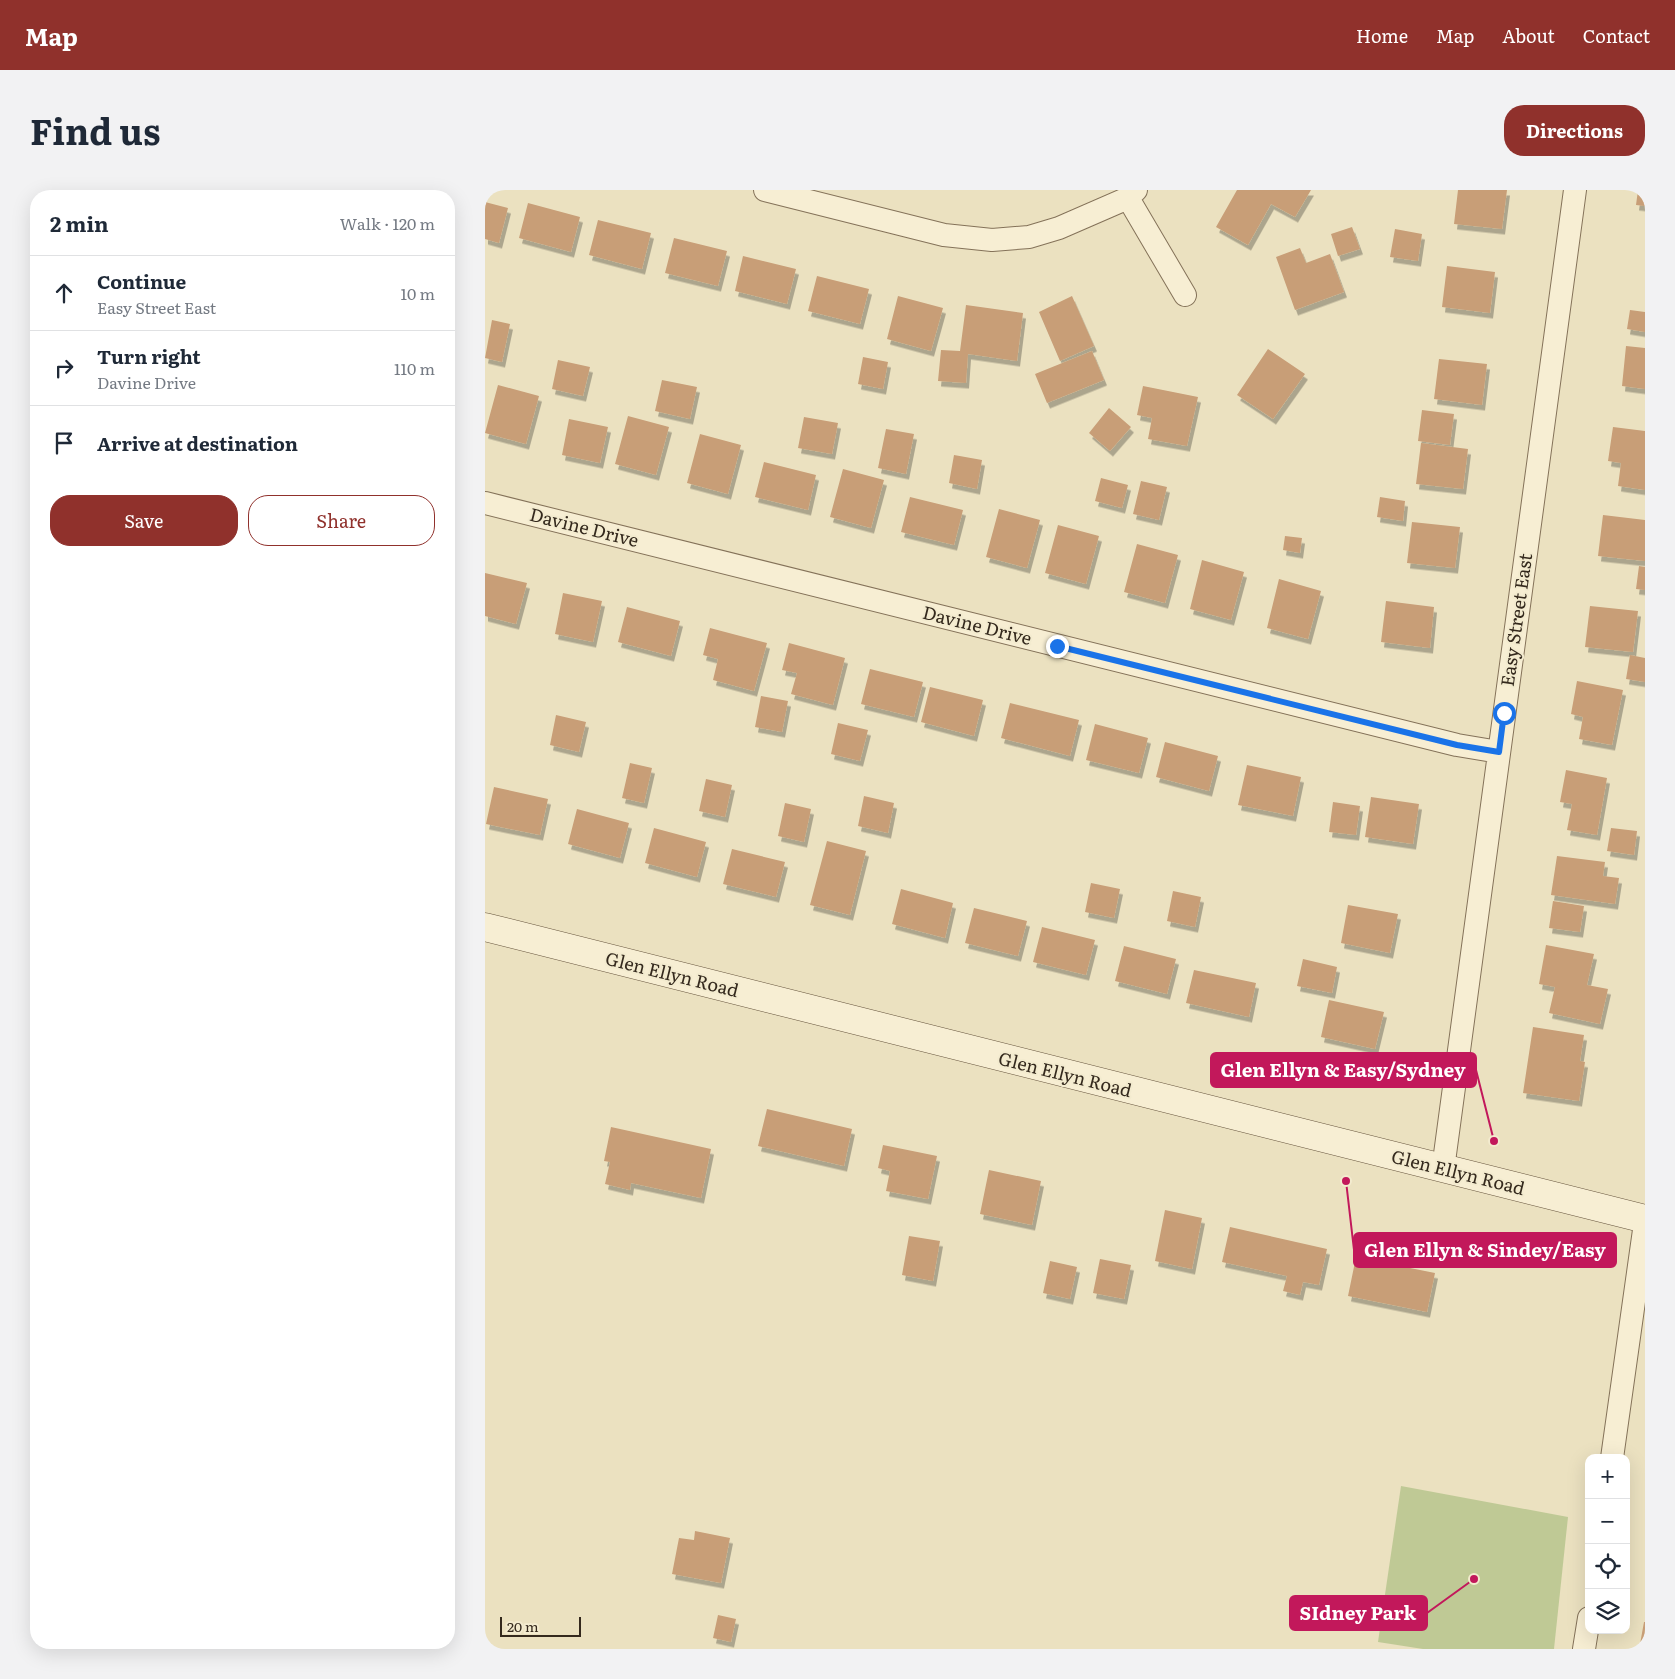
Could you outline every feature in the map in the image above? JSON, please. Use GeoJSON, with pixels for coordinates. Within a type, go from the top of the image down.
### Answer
{"type":"FeatureCollection","features":[{"type":"Feature","properties":{"kind":"street"},"geometry":{"type":"LineString","coordinates":[[765,190],[943,235],[992,240],[1029,237],[1059,228],[1132,194],[1185,295]]}},
{"type":"Feature","properties":{"kind":"street","name":"Easy Street East"},"geometry":{"type":"LineString","coordinates":[[1443,1169],[1575,190]]}},
{"type":"Feature","properties":{"kind":"street","name":"Davine Drive"},"geometry":{"type":"LineString","coordinates":[[485,503],[1457,745],[1499,752]]}},
{"type":"Feature","properties":{"kind":"street","name":"Glen Ellyn Road"},"geometry":{"type":"LineString","coordinates":[[485,927],[1645,1219]]}},
{"type":"Feature","properties":{"kind":"street"},"geometry":{"type":"LineString","coordinates":[[1613,1454],[1645,1223]]}},
{"type":"Feature","properties":{"kind":"street"},"geometry":{"type":"LineString","coordinates":[[1584,1649],[1586,1634]]}},
{"type":"Feature","properties":{"kind":"green space"},"geometry":{"type":"Polygon","coordinates":[[[1401,1486],[1568,1517],[1554,1649],[1423,1649],[1378,1642],[1401,1486]]]}},
{"type":"Feature","properties":{"kind":"building"},"geometry":{"type":"Polygon","coordinates":[[[1237,190],[1311,190],[1295,217],[1271,204],[1248,245],[1216,227],[1237,190]]]}},
{"type":"Feature","properties":{"kind":"building"},"geometry":{"type":"Polygon","coordinates":[[[1458,190],[1507,190],[1502,229],[1454,224],[1458,190]]]}},
{"type":"Feature","properties":{"kind":"building"},"geometry":{"type":"Polygon","coordinates":[[[1638,190],[1645,190],[1645,206],[1636,205],[1638,190]]]}},
{"type":"Feature","properties":{"kind":"building"},"geometry":{"type":"Polygon","coordinates":[[[485,202],[508,208],[499,243],[485,239],[485,202]]]}},
{"type":"Feature","properties":{"kind":"building"},"geometry":{"type":"Polygon","coordinates":[[[528,203],[580,217],[571,252],[519,238],[528,203]]]}},
{"type":"Feature","properties":{"kind":"building"},"geometry":{"type":"Polygon","coordinates":[[[598,220],[651,233],[642,269],[589,255],[598,220]]]}},
{"type":"Feature","properties":{"kind":"building"},"geometry":{"type":"Polygon","coordinates":[[[1352,227],[1360,249],[1338,256],[1331,234],[1352,227]]]}},
{"type":"Feature","properties":{"kind":"building"},"geometry":{"type":"Polygon","coordinates":[[[1395,229],[1422,234],[1418,261],[1390,257],[1395,229]]]}},
{"type":"Feature","properties":{"kind":"building"},"geometry":{"type":"Polygon","coordinates":[[[674,238],[727,251],[718,286],[665,273],[674,238]]]}},
{"type":"Feature","properties":{"kind":"building"},"geometry":{"type":"Polygon","coordinates":[[[1300,248],[1306,263],[1330,254],[1344,292],[1295,310],[1276,257],[1300,248]]]}},
{"type":"Feature","properties":{"kind":"building"},"geometry":{"type":"Polygon","coordinates":[[[743,256],[796,269],[787,304],[735,291],[743,256]]]}},
{"type":"Feature","properties":{"kind":"building"},"geometry":{"type":"Polygon","coordinates":[[[1447,266],[1495,272],[1490,313],[1442,307],[1447,266]]]}},
{"type":"Feature","properties":{"kind":"building"},"geometry":{"type":"Polygon","coordinates":[[[817,276],[869,289],[860,324],[808,311],[817,276]]]}},
{"type":"Feature","properties":{"kind":"building"},"geometry":{"type":"Polygon","coordinates":[[[898,296],[943,308],[931,351],[887,339],[898,296]]]}},
{"type":"Feature","properties":{"kind":"building"},"geometry":{"type":"Polygon","coordinates":[[[1072,296],[1094,346],[1060,361],[1039,312],[1072,296]]]}},
{"type":"Feature","properties":{"kind":"building"},"geometry":{"type":"Polygon","coordinates":[[[966,305],[1023,313],[1017,361],[968,354],[966,383],[938,381],[941,350],[960,351],[966,305]]]}},
{"type":"Feature","properties":{"kind":"building"},"geometry":{"type":"Polygon","coordinates":[[[1630,310],[1645,312],[1645,332],[1627,329],[1630,310]]]}},
{"type":"Feature","properties":{"kind":"building"},"geometry":{"type":"Polygon","coordinates":[[[492,320],[510,324],[502,362],[485,358],[492,320]]]}},
{"type":"Feature","properties":{"kind":"building"},"geometry":{"type":"Polygon","coordinates":[[[1626,346],[1645,348],[1645,389],[1622,386],[1626,346]]]}},
{"type":"Feature","properties":{"kind":"building"},"geometry":{"type":"Polygon","coordinates":[[[1268,349],[1305,374],[1273,419],[1237,395],[1268,349]]]}},
{"type":"Feature","properties":{"kind":"building"},"geometry":{"type":"Polygon","coordinates":[[[1092,351],[1104,380],[1047,403],[1035,374],[1092,351]]]}},
{"type":"Feature","properties":{"kind":"building"},"geometry":{"type":"Polygon","coordinates":[[[863,357],[888,362],[883,389],[858,384],[863,357]]]}},
{"type":"Feature","properties":{"kind":"building"},"geometry":{"type":"Polygon","coordinates":[[[1439,359],[1487,364],[1482,405],[1434,399],[1439,359]]]}},
{"type":"Feature","properties":{"kind":"building"},"geometry":{"type":"Polygon","coordinates":[[[558,360],[590,367],[583,396],[552,389],[558,360]]]}},
{"type":"Feature","properties":{"kind":"building"},"geometry":{"type":"Polygon","coordinates":[[[662,380],[697,387],[690,419],[655,411],[662,380]]]}},
{"type":"Feature","properties":{"kind":"building"},"geometry":{"type":"Polygon","coordinates":[[[498,385],[539,396],[526,444],[485,433],[498,385]]]}},
{"type":"Feature","properties":{"kind":"building"},"geometry":{"type":"Polygon","coordinates":[[[1143,386],[1198,397],[1187,446],[1148,439],[1152,418],[1137,415],[1143,386]]]}},
{"type":"Feature","properties":{"kind":"building"},"geometry":{"type":"Polygon","coordinates":[[[1109,408],[1131,427],[1110,451],[1089,433],[1109,408]]]}},
{"type":"Feature","properties":{"kind":"building"},"geometry":{"type":"Polygon","coordinates":[[[1422,410],[1454,414],[1450,445],[1418,441],[1422,410]]]}},
{"type":"Feature","properties":{"kind":"building"},"geometry":{"type":"Polygon","coordinates":[[[628,416],[669,427],[656,475],[615,464],[628,416]]]}},
{"type":"Feature","properties":{"kind":"building"},"geometry":{"type":"Polygon","coordinates":[[[804,417],[838,423],[832,454],[798,448],[804,417]]]}},
{"type":"Feature","properties":{"kind":"building"},"geometry":{"type":"Polygon","coordinates":[[[569,419],[608,427],[600,463],[562,455],[569,419]]]}},
{"type":"Feature","properties":{"kind":"building"},"geometry":{"type":"Polygon","coordinates":[[[1613,427],[1645,431],[1645,490],[1618,486],[1621,463],[1608,461],[1613,427]]]}},
{"type":"Feature","properties":{"kind":"building"},"geometry":{"type":"Polygon","coordinates":[[[886,429],[914,434],[906,474],[878,468],[886,429]]]}},
{"type":"Feature","properties":{"kind":"building"},"geometry":{"type":"Polygon","coordinates":[[[700,434],[741,445],[728,494],[687,483],[700,434]]]}},
{"type":"Feature","properties":{"kind":"building"},"geometry":{"type":"Polygon","coordinates":[[[1421,443],[1468,449],[1463,489],[1416,484],[1421,443]]]}},
{"type":"Feature","properties":{"kind":"building"},"geometry":{"type":"Polygon","coordinates":[[[954,455],[982,460],[977,489],[949,483],[954,455]]]}},
{"type":"Feature","properties":{"kind":"building"},"geometry":{"type":"Polygon","coordinates":[[[764,462],[816,475],[808,510],[755,497],[764,462]]]}},
{"type":"Feature","properties":{"kind":"building"},"geometry":{"type":"Polygon","coordinates":[[[843,469],[884,480],[871,528],[830,517],[843,469]]]}},
{"type":"Feature","properties":{"kind":"building"},"geometry":{"type":"Polygon","coordinates":[[[1101,478],[1128,485],[1122,508],[1095,501],[1101,478]]]}},
{"type":"Feature","properties":{"kind":"building"},"geometry":{"type":"Polygon","coordinates":[[[1141,481],[1167,487],[1159,520],[1133,514],[1141,481]]]}},
{"type":"Feature","properties":{"kind":"building"},"geometry":{"type":"Polygon","coordinates":[[[910,497],[963,510],[954,545],[901,532],[910,497]]]}},
{"type":"Feature","properties":{"kind":"building"},"geometry":{"type":"Polygon","coordinates":[[[1380,497],[1405,501],[1403,521],[1377,517],[1380,497]]]}},
{"type":"Feature","properties":{"kind":"building"},"geometry":{"type":"Polygon","coordinates":[[[999,509],[1040,520],[1027,568],[986,557],[999,509]]]}},
{"type":"Feature","properties":{"kind":"building"},"geometry":{"type":"Polygon","coordinates":[[[1603,515],[1645,520],[1645,561],[1598,556],[1603,515]]]}},
{"type":"Feature","properties":{"kind":"building"},"geometry":{"type":"Polygon","coordinates":[[[1412,522],[1460,527],[1455,568],[1407,563],[1412,522]]]}},
{"type":"Feature","properties":{"kind":"building"},"geometry":{"type":"Polygon","coordinates":[[[1058,525],[1099,536],[1086,584],[1045,573],[1058,525]]]}},
{"type":"Feature","properties":{"kind":"building"},"geometry":{"type":"Polygon","coordinates":[[[1285,536],[1302,538],[1300,553],[1283,550],[1285,536]]]}},
{"type":"Feature","properties":{"kind":"building"},"geometry":{"type":"Polygon","coordinates":[[[1137,544],[1178,555],[1165,603],[1124,592],[1137,544]]]}},
{"type":"Feature","properties":{"kind":"building"},"geometry":{"type":"Polygon","coordinates":[[[1202,560],[1244,572],[1231,620],[1190,609],[1202,560]]]}},
{"type":"Feature","properties":{"kind":"building"},"geometry":{"type":"Polygon","coordinates":[[[1639,566],[1645,567],[1645,590],[1636,589],[1639,566]]]}},
{"type":"Feature","properties":{"kind":"building"},"geometry":{"type":"Polygon","coordinates":[[[485,573],[527,583],[516,624],[485,616],[485,573]]]}},
{"type":"Feature","properties":{"kind":"building"},"geometry":{"type":"Polygon","coordinates":[[[1279,579],[1321,591],[1308,639],[1267,628],[1279,579]]]}},
{"type":"Feature","properties":{"kind":"building"},"geometry":{"type":"Polygon","coordinates":[[[563,593],[602,601],[593,642],[555,634],[563,593]]]}},
{"type":"Feature","properties":{"kind":"building"},"geometry":{"type":"Polygon","coordinates":[[[1386,601],[1434,607],[1430,648],[1381,642],[1386,601]]]}},
{"type":"Feature","properties":{"kind":"building"},"geometry":{"type":"Polygon","coordinates":[[[1590,606],[1638,611],[1633,652],[1585,647],[1590,606]]]}},
{"type":"Feature","properties":{"kind":"building"},"geometry":{"type":"Polygon","coordinates":[[[627,607],[680,621],[671,656],[618,642],[627,607]]]}},
{"type":"Feature","properties":{"kind":"building"},"geometry":{"type":"Polygon","coordinates":[[[710,628],[767,643],[754,691],[713,680],[718,659],[703,655],[710,628]]]}},
{"type":"Feature","properties":{"kind":"building"},"geometry":{"type":"Polygon","coordinates":[[[789,643],[845,658],[833,705],[791,694],[797,673],[782,670],[789,643]]]}},
{"type":"Feature","properties":{"kind":"building"},"geometry":{"type":"Polygon","coordinates":[[[1630,655],[1645,658],[1645,682],[1626,679],[1630,655]]]}},
{"type":"Feature","properties":{"kind":"building"},"geometry":{"type":"Polygon","coordinates":[[[870,669],[923,682],[914,717],[861,704],[870,669]]]}},
{"type":"Feature","properties":{"kind":"building"},"geometry":{"type":"Polygon","coordinates":[[[1577,681],[1623,690],[1612,745],[1579,739],[1583,717],[1571,714],[1577,681]]]}},
{"type":"Feature","properties":{"kind":"building"},"geometry":{"type":"Polygon","coordinates":[[[930,687],[983,700],[974,736],[921,722],[930,687]]]}},
{"type":"Feature","properties":{"kind":"building"},"geometry":{"type":"Polygon","coordinates":[[[761,696],[788,701],[782,732],[755,727],[761,696]]]}},
{"type":"Feature","properties":{"kind":"building"},"geometry":{"type":"Polygon","coordinates":[[[1010,703],[1079,720],[1070,756],[1001,738],[1010,703]]]}},
{"type":"Feature","properties":{"kind":"building"},"geometry":{"type":"Polygon","coordinates":[[[556,715],[586,722],[579,752],[550,745],[556,715]]]}},
{"type":"Feature","properties":{"kind":"building"},"geometry":{"type":"Polygon","coordinates":[[[838,723],[868,730],[860,761],[831,754],[838,723]]]}},
{"type":"Feature","properties":{"kind":"building"},"geometry":{"type":"Polygon","coordinates":[[[1095,724],[1148,738],[1139,773],[1086,760],[1095,724]]]}},
{"type":"Feature","properties":{"kind":"building"},"geometry":{"type":"Polygon","coordinates":[[[1165,742],[1218,756],[1209,791],[1156,777],[1165,742]]]}},
{"type":"Feature","properties":{"kind":"building"},"geometry":{"type":"Polygon","coordinates":[[[630,763],[652,768],[644,803],[622,798],[630,763]]]}},
{"type":"Feature","properties":{"kind":"building"},"geometry":{"type":"Polygon","coordinates":[[[1247,765],[1301,777],[1293,816],[1238,805],[1247,765]]]}},
{"type":"Feature","properties":{"kind":"building"},"geometry":{"type":"Polygon","coordinates":[[[1566,770],[1607,778],[1597,835],[1567,830],[1572,804],[1560,802],[1566,770]]]}},
{"type":"Feature","properties":{"kind":"building"},"geometry":{"type":"Polygon","coordinates":[[[706,779],[732,785],[725,817],[699,811],[706,779]]]}},
{"type":"Feature","properties":{"kind":"building"},"geometry":{"type":"Polygon","coordinates":[[[494,787],[548,799],[540,835],[486,824],[494,787]]]}},
{"type":"Feature","properties":{"kind":"building"},"geometry":{"type":"Polygon","coordinates":[[[864,796],[894,803],[888,833],[858,826],[864,796]]]}},
{"type":"Feature","properties":{"kind":"building"},"geometry":{"type":"Polygon","coordinates":[[[1371,797],[1419,804],[1413,844],[1365,837],[1371,797]]]}},
{"type":"Feature","properties":{"kind":"building"},"geometry":{"type":"Polygon","coordinates":[[[1333,802],[1360,806],[1356,835],[1329,832],[1333,802]]]}},
{"type":"Feature","properties":{"kind":"building"},"geometry":{"type":"Polygon","coordinates":[[[785,803],[811,809],[804,842],[778,836],[785,803]]]}},
{"type":"Feature","properties":{"kind":"building"},"geometry":{"type":"Polygon","coordinates":[[[577,809],[629,823],[620,858],[568,844],[577,809]]]}},
{"type":"Feature","properties":{"kind":"building"},"geometry":{"type":"Polygon","coordinates":[[[654,828],[706,842],[697,877],[645,863],[654,828]]]}},
{"type":"Feature","properties":{"kind":"building"},"geometry":{"type":"Polygon","coordinates":[[[1611,828],[1637,831],[1634,855],[1607,851],[1611,828]]]}},
{"type":"Feature","properties":{"kind":"building"},"geometry":{"type":"Polygon","coordinates":[[[827,841],[866,851],[850,915],[810,905],[827,841]]]}},
{"type":"Feature","properties":{"kind":"building"},"geometry":{"type":"Polygon","coordinates":[[[732,849],[785,862],[776,897],[723,884],[732,849]]]}},
{"type":"Feature","properties":{"kind":"building"},"geometry":{"type":"Polygon","coordinates":[[[1557,856],[1605,862],[1603,876],[1619,878],[1615,904],[1551,895],[1557,856]]]}},
{"type":"Feature","properties":{"kind":"building"},"geometry":{"type":"Polygon","coordinates":[[[1091,883],[1120,889],[1114,918],[1085,912],[1091,883]]]}},
{"type":"Feature","properties":{"kind":"building"},"geometry":{"type":"Polygon","coordinates":[[[901,889],[953,903],[945,938],[892,924],[901,889]]]}},
{"type":"Feature","properties":{"kind":"building"},"geometry":{"type":"Polygon","coordinates":[[[1173,891],[1201,897],[1195,927],[1167,921],[1173,891]]]}},
{"type":"Feature","properties":{"kind":"building"},"geometry":{"type":"Polygon","coordinates":[[[1553,901],[1584,906],[1580,932],[1549,928],[1553,901]]]}},
{"type":"Feature","properties":{"kind":"building"},"geometry":{"type":"Polygon","coordinates":[[[1348,905],[1398,914],[1390,953],[1341,943],[1348,905]]]}},
{"type":"Feature","properties":{"kind":"building"},"geometry":{"type":"Polygon","coordinates":[[[974,908],[1027,921],[1018,956],[965,943],[974,908]]]}},
{"type":"Feature","properties":{"kind":"building"},"geometry":{"type":"Polygon","coordinates":[[[1042,927],[1095,940],[1086,975],[1033,962],[1042,927]]]}},
{"type":"Feature","properties":{"kind":"building"},"geometry":{"type":"Polygon","coordinates":[[[1546,945],[1594,954],[1587,985],[1608,989],[1600,1024],[1549,1013],[1555,987],[1539,984],[1546,945]]]}},
{"type":"Feature","properties":{"kind":"building"},"geometry":{"type":"Polygon","coordinates":[[[1124,946],[1176,959],[1167,994],[1115,981],[1124,946]]]}},
{"type":"Feature","properties":{"kind":"building"},"geometry":{"type":"Polygon","coordinates":[[[1303,959],[1337,967],[1332,993],[1297,986],[1303,959]]]}},
{"type":"Feature","properties":{"kind":"building"},"geometry":{"type":"Polygon","coordinates":[[[1194,970],[1256,983],[1249,1017],[1186,1003],[1194,970]]]}},
{"type":"Feature","properties":{"kind":"building"},"geometry":{"type":"Polygon","coordinates":[[[1329,1000],[1384,1012],[1375,1049],[1321,1037],[1329,1000]]]}},
{"type":"Feature","properties":{"kind":"building"},"geometry":{"type":"Polygon","coordinates":[[[1533,1027],[1584,1035],[1580,1061],[1585,1062],[1579,1101],[1523,1093],[1533,1027]]]}},
{"type":"Feature","properties":{"kind":"building"},"geometry":{"type":"Polygon","coordinates":[[[767,1109],[852,1129],[844,1166],[758,1146],[767,1109]]]}},
{"type":"Feature","properties":{"kind":"building"},"geometry":{"type":"Polygon","coordinates":[[[611,1127],[711,1149],[701,1198],[631,1183],[630,1190],[605,1184],[610,1162],[604,1161],[611,1127]]]}},
{"type":"Feature","properties":{"kind":"building"},"geometry":{"type":"Polygon","coordinates":[[[883,1145],[937,1156],[928,1199],[886,1191],[890,1171],[878,1168],[883,1145]]]}},
{"type":"Feature","properties":{"kind":"building"},"geometry":{"type":"Polygon","coordinates":[[[989,1170],[1041,1181],[1032,1225],[980,1214],[989,1170]]]}},
{"type":"Feature","properties":{"kind":"building"},"geometry":{"type":"Polygon","coordinates":[[[1165,1210],[1202,1218],[1192,1269],[1155,1261],[1165,1210]]]}},
{"type":"Feature","properties":{"kind":"building"},"geometry":{"type":"Polygon","coordinates":[[[1230,1227],[1327,1249],[1319,1285],[1303,1282],[1300,1295],[1283,1291],[1287,1276],[1222,1262],[1230,1227]]]}},
{"type":"Feature","properties":{"kind":"building"},"geometry":{"type":"Polygon","coordinates":[[[909,1236],[940,1241],[933,1281],[902,1275],[909,1236]]]}},
{"type":"Feature","properties":{"kind":"building"},"geometry":{"type":"Polygon","coordinates":[[[1100,1259],[1131,1265],[1124,1299],[1093,1293],[1100,1259]]]}},
{"type":"Feature","properties":{"kind":"building"},"geometry":{"type":"Polygon","coordinates":[[[1050,1261],[1077,1267],[1070,1299],[1043,1293],[1050,1261]]]}},
{"type":"Feature","properties":{"kind":"building"},"geometry":{"type":"Polygon","coordinates":[[[1355,1262],[1378,1267],[1380,1262],[1435,1273],[1427,1312],[1348,1296],[1355,1262]]]}},
{"type":"Feature","properties":{"kind":"building"},"geometry":{"type":"Polygon","coordinates":[[[695,1531],[730,1538],[721,1583],[672,1574],[679,1538],[694,1540],[695,1531]]]}},
{"type":"Feature","properties":{"kind":"building"},"geometry":{"type":"Polygon","coordinates":[[[718,1615],[736,1619],[731,1642],[713,1638],[718,1615]]]}},
{"type":"Feature","properties":{"kind":"building"},"geometry":{"type":"Polygon","coordinates":[[[1645,1622],[1645,1645],[1640,1644],[1645,1622]]]}},
{"type":"Feature","properties":{"kind":"place","name":"Glen Ellyn & Easy/Sydney"},"geometry":{"type":"Point","coordinates":[1494,1141]}},
{"type":"Feature","properties":{"kind":"place","name":"Glen Ellyn & Sindey/Easy"},"geometry":{"type":"Point","coordinates":[1346,1181]}},
{"type":"Feature","properties":{"kind":"place","name":"SIdney Park"},"geometry":{"type":"Point","coordinates":[1474,1579]}},
{"type":"Feature","properties":{"kind":"route"},"geometry":{"type":"LineString","coordinates":[[1057,646],[1457,745],[1499,752],[1504,713]]}}]}
